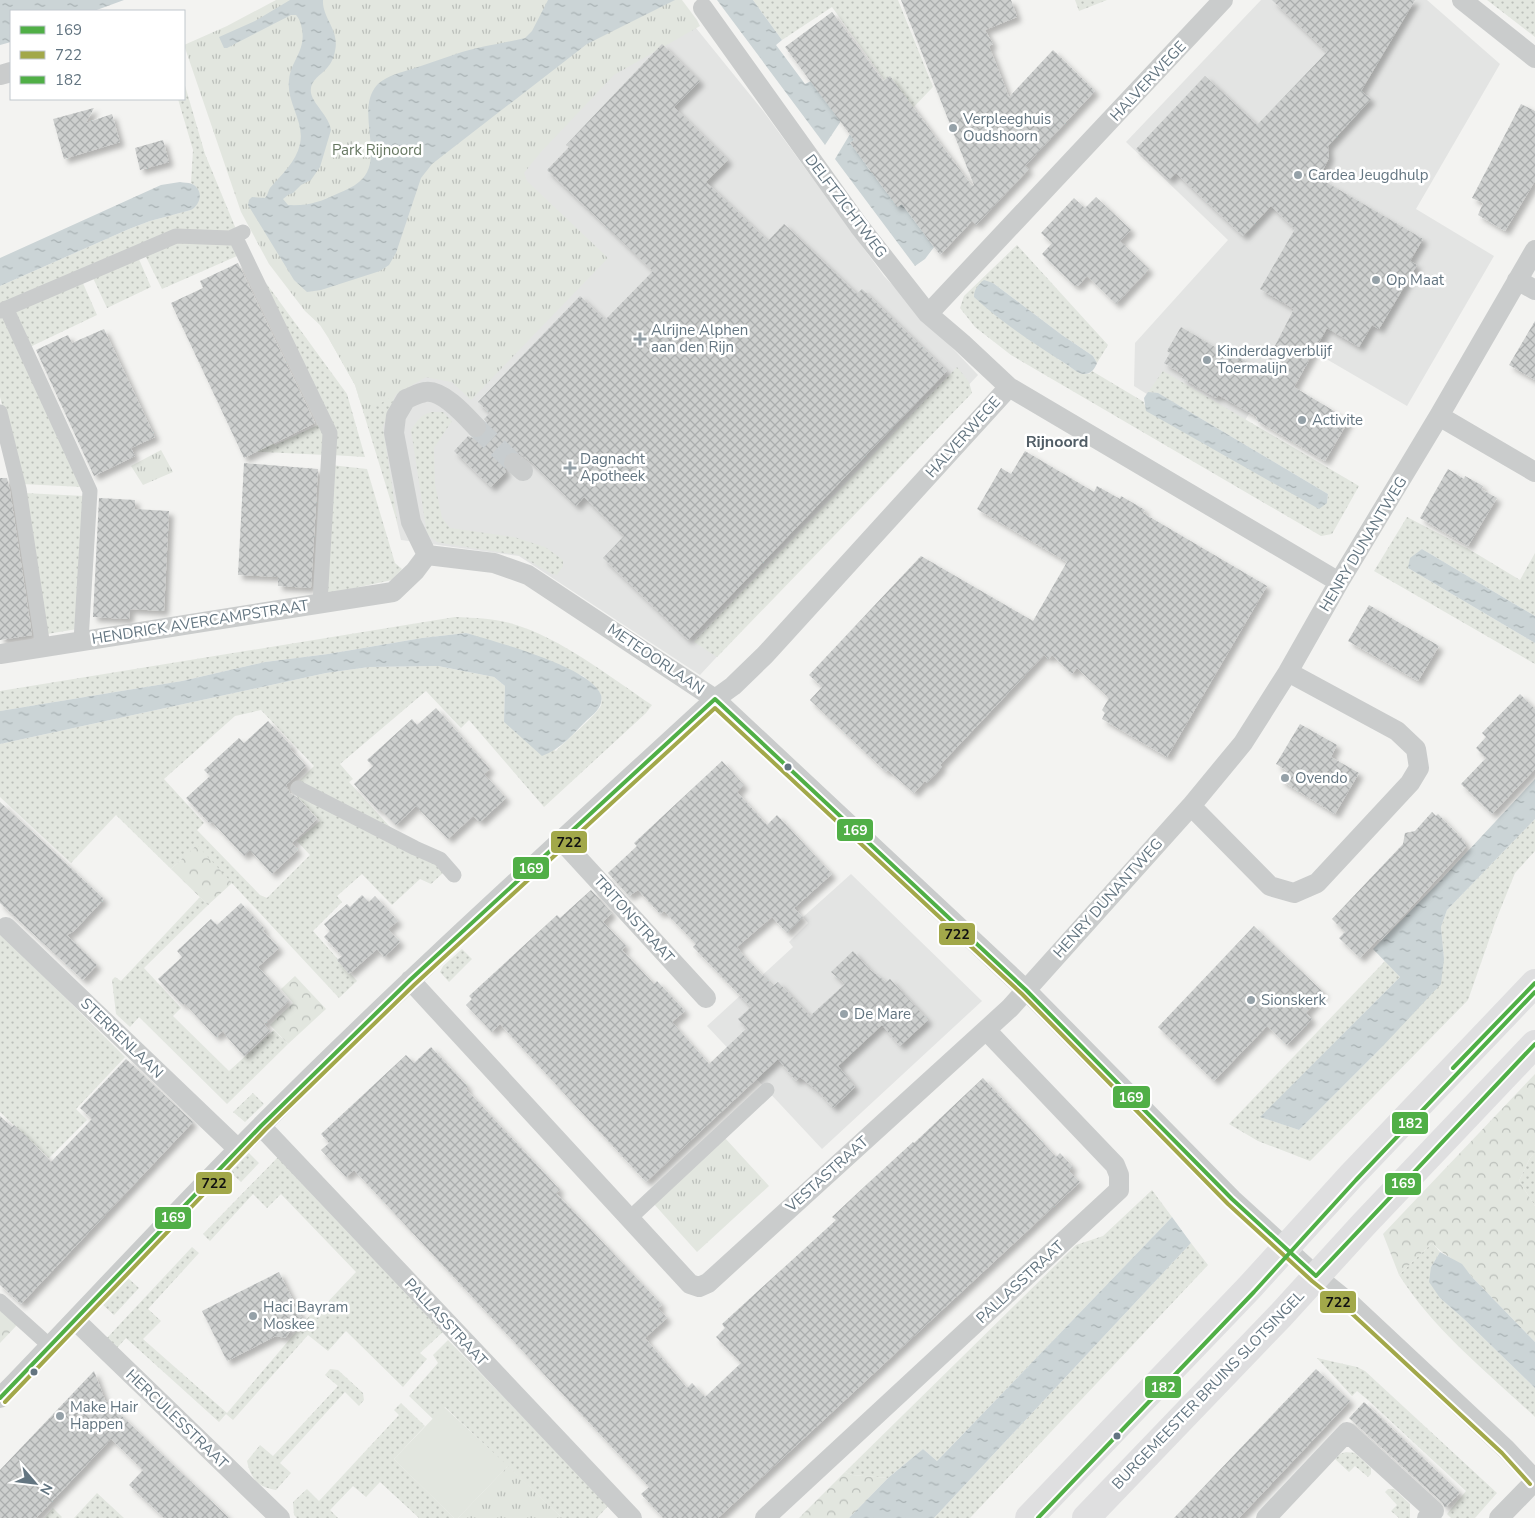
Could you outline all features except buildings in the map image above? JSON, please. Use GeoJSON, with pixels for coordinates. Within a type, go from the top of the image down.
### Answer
{"type":"FeatureCollection","features":[{"type":"Feature","properties":{"kind":"main road"},"geometry":{"type":"LineString","coordinates":[[1029,1518],[1535,983]]}},
{"type":"Feature","properties":{"kind":"main road","name":"BURGEMEESTER BRUINS SLOTSINGEL"},"geometry":{"type":"LineString","coordinates":[[1086,1518],[1280,1316],[1535,1044]]}},
{"type":"Feature","properties":{"kind":"street","name":"HALVERWEGE"},"geometry":{"type":"LineString","coordinates":[[928,314],[1223,0]]}},
{"type":"Feature","properties":{"kind":"street"},"geometry":{"type":"LineString","coordinates":[[1462,0],[1535,58]]}},
{"type":"Feature","properties":{"kind":"street","name":"DELFTZICHTWEG"},"geometry":{"type":"LineString","coordinates":[[703,8],[859,226],[928,314],[962,342],[1009,387]]}},
{"type":"Feature","properties":{"kind":"street","name":"HENDRICK AVERCAMPSTRAAT"},"geometry":{"type":"LineString","coordinates":[[80,641],[90,491],[3,310],[176,236],[230,238],[239,234],[330,433],[320,603]]}},
{"type":"Feature","properties":{"kind":"street","name":"HENRY DUNANTWEG"},"geometry":{"type":"LineString","coordinates":[[1026,990],[1192,806],[1243,743],[1288,672],[1535,250]]}},
{"type":"Feature","properties":{"kind":"street"},"geometry":{"type":"LineString","coordinates":[[1517,280],[1535,290]]}},
{"type":"Feature","properties":{"kind":"street","name":"HALVERWEGE"},"geometry":{"type":"LineString","coordinates":[[715,699],[734,686],[765,655],[1009,387],[1339,582]]}},
{"type":"Feature","properties":{"kind":"street"},"geometry":{"type":"LineString","coordinates":[[427,555],[411,522],[394,433],[396,416],[406,399],[426,392],[441,396],[455,406],[476,427]]}},
{"type":"Feature","properties":{"kind":"street"},"geometry":{"type":"LineString","coordinates":[[0,412],[19,489],[43,647]]}},
{"type":"Feature","properties":{"kind":"street"},"geometry":{"type":"LineString","coordinates":[[1439,416],[1535,472]]}},
{"type":"Feature","properties":{"kind":"street","name":"HENDRICK AVERCAMPSTRAAT"},"geometry":{"type":"LineString","coordinates":[[0,654],[393,592],[415,571],[427,555]]}},
{"type":"Feature","properties":{"kind":"street","name":"METEOORLAAN"},"geometry":{"type":"LineString","coordinates":[[427,555],[494,564],[528,575],[715,699],[1026,990],[1232,1199],[1316,1276],[1352,1305],[1506,1449],[1535,1480]]}},
{"type":"Feature","properties":{"kind":"street"},"geometry":{"type":"LineString","coordinates":[[1192,806],[1270,886],[1294,893],[1317,883],[1410,783],[1419,768],[1416,749],[1397,731],[1288,672]]}},
{"type":"Feature","properties":{"kind":"street"},"geometry":{"type":"LineString","coordinates":[[0,1398],[260,1126],[410,980],[715,699]]}},
{"type":"Feature","properties":{"kind":"street"},"geometry":{"type":"LineString","coordinates":[[298,788],[440,859],[454,875]]}},
{"type":"Feature","properties":{"kind":"street","name":"TRITONSTRAAT"},"geometry":{"type":"LineString","coordinates":[[561,840],[706,998]]}},
{"type":"Feature","properties":{"kind":"street","name":"STERRENLAAN"},"geometry":{"type":"LineString","coordinates":[[6,927],[238,1149]]}},
{"type":"Feature","properties":{"kind":"street","name":"VESTASTRAAT"},"geometry":{"type":"LineString","coordinates":[[410,980],[690,1284],[699,1287],[708,1284],[986,1030],[1026,990]]}},
{"type":"Feature","properties":{"kind":"street","name":"PALLASSTRAAT"},"geometry":{"type":"LineString","coordinates":[[765,1518],[1119,1190],[1119,1175],[1115,1165],[986,1030]]}},
{"type":"Feature","properties":{"kind":"street"},"geometry":{"type":"LineString","coordinates":[[630,1218],[767,1090]]}},
{"type":"Feature","properties":{"kind":"street","name":"PALLASSTRAAT"},"geometry":{"type":"LineString","coordinates":[[260,1126],[632,1518]]}},
{"type":"Feature","properties":{"kind":"street"},"geometry":{"type":"LineString","coordinates":[[0,1301],[50,1346]]}},
{"type":"Feature","properties":{"kind":"street","name":"HERCULESSTRAAT"},"geometry":{"type":"LineString","coordinates":[[75,1320],[280,1518]]}},
{"type":"Feature","properties":{"kind":"street"},"geometry":{"type":"LineString","coordinates":[[1266,1518],[1347,1432],[1434,1511],[1427,1518]]}},
{"type":"Feature","properties":{"kind":"street"},"geometry":{"type":"LineString","coordinates":[[1499,1518],[1535,1480]]}},
{"type":"Feature","properties":{"kind":"shaded area","name":"Cardea Jeugdhulp"},"geometry":{"type":"Polygon","coordinates":[[[1261,0],[1427,0],[1500,64],[1416,209],[1494,256],[1407,406],[1292,339],[1243,424],[1150,396],[1134,386],[1135,343],[1228,240],[1126,142],[1261,0]]]}},
{"type":"Feature","properties":{"kind":"shaded area","name":"Alrijne Alphen aan den Rijn"},"geometry":{"type":"Polygon","coordinates":[[[679,7],[764,112],[884,276],[978,375],[700,675],[519,556],[401,540],[364,380],[387,287],[679,7]]]}},
{"type":"Feature","properties":{"kind":"shaded area","name":"De Mare"},"geometry":{"type":"Polygon","coordinates":[[[851,874],[982,1001],[822,1149],[707,1026],[793,947],[789,942],[808,923],[803,917],[851,874]]]}},
{"type":"Feature","properties":{"kind":"green space","name":"Park Rijnoord"},"geometry":{"type":"Polygon","coordinates":[[[276,0],[682,0],[700,26],[614,75],[540,153],[524,173],[527,181],[608,258],[471,400],[452,382],[426,377],[364,413],[355,385],[329,339],[320,325],[305,311],[269,264],[241,212],[185,48],[185,45],[227,26],[276,0]]]}},
{"type":"Feature","properties":{"kind":"green space"},"geometry":{"type":"Polygon","coordinates":[[[753,0],[898,0],[933,87],[908,113],[832,7],[782,40],[753,0]]]}},
{"type":"Feature","properties":{"kind":"green space"},"geometry":{"type":"Polygon","coordinates":[[[1075,0],[1107,0],[1079,11],[1075,0]]]}},
{"type":"Feature","properties":{"kind":"green space"},"geometry":{"type":"Polygon","coordinates":[[[1487,0],[1535,0],[1535,37],[1487,0]]]}},
{"type":"Feature","properties":{"kind":"green space"},"geometry":{"type":"Polygon","coordinates":[[[185,85],[205,154],[236,229],[226,233],[171,234],[0,306],[0,286],[129,229],[191,210],[197,188],[191,183],[193,150],[178,100],[185,100],[185,85]]]}},
{"type":"Feature","properties":{"kind":"green space"},"geometry":{"type":"Polygon","coordinates":[[[231,241],[237,256],[162,289],[145,255],[176,242],[231,241]]]}},
{"type":"Feature","properties":{"kind":"green space"},"geometry":{"type":"Polygon","coordinates":[[[1017,245],[1108,345],[1097,363],[1093,356],[993,283],[1058,359],[1081,374],[1089,374],[1092,371],[1144,402],[1144,404],[1327,503],[1328,494],[1158,393],[1148,392],[1163,371],[1359,486],[1332,534],[1321,536],[1011,355],[975,327],[960,308],[964,296],[1017,245]]]}},
{"type":"Feature","properties":{"kind":"green space"},"geometry":{"type":"Polygon","coordinates":[[[138,257],[151,287],[107,308],[93,278],[138,257]]]}},
{"type":"Feature","properties":{"kind":"green space"},"geometry":{"type":"Polygon","coordinates":[[[82,281],[97,315],[30,347],[13,311],[82,281]]]}},
{"type":"Feature","properties":{"kind":"green space"},"geometry":{"type":"Polygon","coordinates":[[[266,283],[347,394],[365,457],[332,455],[267,290],[266,283]]]}},
{"type":"Feature","properties":{"kind":"green space"},"geometry":{"type":"Polygon","coordinates":[[[2,315],[83,487],[22,484],[0,397],[0,316],[2,315]]]}},
{"type":"Feature","properties":{"kind":"green space"},"geometry":{"type":"Polygon","coordinates":[[[329,339],[452,382],[426,377],[396,394],[383,427],[398,525],[355,385],[329,339]]]}},
{"type":"Feature","properties":{"kind":"green space"},"geometry":{"type":"Polygon","coordinates":[[[957,367],[969,382],[972,393],[717,657],[694,642],[957,367]]]}},
{"type":"Feature","properties":{"kind":"green space"},"geometry":{"type":"Polygon","coordinates":[[[432,412],[443,412],[452,421],[434,448],[435,484],[442,518],[450,528],[514,537],[545,547],[563,560],[563,566],[557,575],[519,555],[437,542],[427,534],[411,430],[422,416],[432,412]]]}},
{"type":"Feature","properties":{"kind":"green space"},"geometry":{"type":"Polygon","coordinates":[[[320,424],[325,434],[325,455],[243,451],[271,439],[275,445],[320,424]]]}},
{"type":"Feature","properties":{"kind":"green space"},"geometry":{"type":"Polygon","coordinates":[[[161,450],[173,472],[143,485],[131,466],[161,450]]]}},
{"type":"Feature","properties":{"kind":"green space"},"geometry":{"type":"Polygon","coordinates":[[[331,465],[367,469],[395,563],[402,569],[392,580],[327,594],[331,465]]]}},
{"type":"Feature","properties":{"kind":"green space"},"geometry":{"type":"Polygon","coordinates":[[[24,493],[84,496],[77,629],[47,634],[24,493]]]}},
{"type":"Feature","properties":{"kind":"green space"},"geometry":{"type":"Polygon","coordinates":[[[1407,517],[1472,551],[1520,580],[1535,553],[1535,616],[1422,549],[1408,568],[1535,643],[1535,664],[1374,571],[1407,517]]]}},
{"type":"Feature","properties":{"kind":"green space"},"geometry":{"type":"Polygon","coordinates":[[[455,617],[499,621],[531,630],[585,659],[652,705],[646,713],[544,807],[469,720],[461,728],[426,691],[340,764],[353,779],[349,782],[391,828],[299,781],[314,766],[261,710],[235,716],[164,779],[204,823],[197,830],[260,895],[267,898],[310,855],[297,841],[320,821],[292,791],[435,863],[444,872],[431,884],[420,879],[392,905],[362,874],[337,896],[342,902],[313,931],[357,981],[339,998],[229,880],[182,859],[171,869],[116,815],[71,863],[0,797],[0,744],[326,673],[369,667],[438,666],[494,677],[505,686],[504,722],[556,751],[599,709],[602,700],[601,696],[583,676],[466,633],[265,662],[182,681],[0,711],[0,691],[455,617]]]}},
{"type":"Feature","properties":{"kind":"green space"},"geometry":{"type":"Polygon","coordinates":[[[1535,819],[1535,851],[1515,873],[1496,920],[1468,1000],[1310,1161],[1258,1141],[1229,1124],[1385,961],[1400,977],[1261,1117],[1299,1130],[1382,1047],[1444,959],[1441,927],[1447,910],[1535,819]]]}},
{"type":"Feature","properties":{"kind":"green space"},"geometry":{"type":"Polygon","coordinates":[[[197,845],[232,883],[208,905],[171,869],[197,845]]]}},
{"type":"Feature","properties":{"kind":"green space"},"geometry":{"type":"Polygon","coordinates":[[[200,897],[208,905],[144,968],[181,1008],[173,1016],[229,1071],[274,1030],[288,1044],[227,1104],[139,1017],[130,1027],[116,1014],[112,980],[115,977],[121,981],[200,897]]]}},
{"type":"Feature","properties":{"kind":"green space"},"geometry":{"type":"Polygon","coordinates":[[[0,933],[125,1057],[76,1109],[87,1120],[49,1158],[0,1112],[0,933]]]}},
{"type":"Feature","properties":{"kind":"green space"},"geometry":{"type":"Polygon","coordinates":[[[462,949],[472,959],[449,982],[440,972],[443,966],[462,949]]]}},
{"type":"Feature","properties":{"kind":"green space"},"geometry":{"type":"Polygon","coordinates":[[[295,976],[326,1009],[288,1044],[270,1025],[293,1003],[281,989],[295,976]]]}},
{"type":"Feature","properties":{"kind":"green space"},"geometry":{"type":"Polygon","coordinates":[[[1535,1074],[1535,1152],[1519,1181],[1535,1206],[1535,1342],[1463,1267],[1432,1243],[1399,1275],[1383,1234],[1535,1074]]]}},
{"type":"Feature","properties":{"kind":"green space"},"geometry":{"type":"Polygon","coordinates":[[[253,1093],[264,1104],[245,1122],[233,1112],[253,1093]]]}},
{"type":"Feature","properties":{"kind":"green space"},"geometry":{"type":"Polygon","coordinates":[[[725,1138],[769,1186],[697,1252],[653,1203],[725,1138]]]}},
{"type":"Feature","properties":{"kind":"green space"},"geometry":{"type":"Polygon","coordinates":[[[247,1151],[259,1163],[241,1182],[230,1170],[247,1151]]]}},
{"type":"Feature","properties":{"kind":"green space"},"geometry":{"type":"Polygon","coordinates":[[[1535,1152],[1535,1206],[1519,1181],[1535,1152]]]}},
{"type":"Feature","properties":{"kind":"green space"},"geometry":{"type":"Polygon","coordinates":[[[279,1156],[444,1331],[420,1353],[427,1359],[403,1387],[346,1331],[328,1351],[308,1335],[233,1420],[226,1414],[219,1422],[126,1338],[117,1348],[106,1339],[192,1247],[199,1253],[148,1309],[161,1321],[143,1339],[227,1413],[318,1306],[322,1308],[356,1272],[281,1194],[267,1208],[253,1194],[210,1241],[203,1234],[279,1156]]]}},
{"type":"Feature","properties":{"kind":"green space"},"geometry":{"type":"Polygon","coordinates":[[[1152,1190],[1172,1217],[937,1461],[923,1449],[888,1478],[852,1475],[845,1472],[1076,1245],[1103,1236],[1152,1190]]]}},
{"type":"Feature","properties":{"kind":"green space"},"geometry":{"type":"Polygon","coordinates":[[[1191,1243],[1208,1265],[970,1518],[934,1518],[1191,1243]]]}},
{"type":"Feature","properties":{"kind":"green space"},"geometry":{"type":"Polygon","coordinates":[[[1432,1243],[1440,1252],[1431,1267],[1440,1298],[1535,1388],[1535,1417],[1462,1350],[1428,1314],[1399,1275],[1432,1243]]]}},
{"type":"Feature","properties":{"kind":"green space"},"geometry":{"type":"Polygon","coordinates":[[[128,1278],[139,1288],[114,1315],[102,1304],[128,1278]]]}},
{"type":"Feature","properties":{"kind":"green space"},"geometry":{"type":"Polygon","coordinates":[[[0,1310],[17,1325],[0,1343],[0,1310]]]}},
{"type":"Feature","properties":{"kind":"green space"},"geometry":{"type":"Polygon","coordinates":[[[448,1340],[609,1505],[597,1518],[562,1518],[445,1407],[433,1419],[409,1396],[438,1363],[433,1355],[448,1340]]]}},
{"type":"Feature","properties":{"kind":"green space"},"geometry":{"type":"Polygon","coordinates":[[[1317,1358],[1357,1367],[1365,1371],[1497,1493],[1475,1518],[1451,1518],[1447,1514],[1466,1491],[1368,1400],[1357,1391],[1352,1396],[1317,1358]]]}},
{"type":"Feature","properties":{"kind":"green space"},"geometry":{"type":"Polygon","coordinates":[[[330,1369],[338,1370],[363,1393],[364,1400],[359,1406],[345,1392],[280,1463],[291,1473],[276,1490],[264,1487],[253,1477],[247,1461],[260,1445],[273,1456],[338,1386],[325,1375],[330,1369]]]}},
{"type":"Feature","properties":{"kind":"green space"},"geometry":{"type":"Polygon","coordinates":[[[401,1403],[425,1426],[394,1459],[454,1518],[419,1518],[380,1482],[366,1497],[353,1486],[330,1510],[338,1518],[297,1518],[294,1515],[293,1502],[307,1489],[319,1501],[399,1415],[394,1410],[401,1403]]]}},
{"type":"Feature","properties":{"kind":"green space"},"geometry":{"type":"Polygon","coordinates":[[[444,1407],[508,1466],[458,1518],[454,1518],[394,1459],[444,1407]]]}},
{"type":"Feature","properties":{"kind":"green space"},"geometry":{"type":"Polygon","coordinates":[[[1346,1452],[1355,1453],[1371,1468],[1371,1474],[1368,1477],[1355,1466],[1349,1472],[1335,1459],[1340,1454],[1346,1452]]]}},
{"type":"Feature","properties":{"kind":"green space"},"geometry":{"type":"Polygon","coordinates":[[[508,1466],[562,1518],[458,1518],[508,1466]]]}},
{"type":"Feature","properties":{"kind":"green space"},"geometry":{"type":"Polygon","coordinates":[[[845,1472],[852,1475],[888,1478],[849,1518],[799,1518],[845,1472]]]}},
{"type":"Feature","properties":{"kind":"green space"},"geometry":{"type":"Polygon","coordinates":[[[1388,1489],[1394,1489],[1410,1504],[1410,1518],[1399,1518],[1391,1511],[1397,1505],[1385,1492],[1388,1489]]]}},
{"type":"Feature","properties":{"kind":"green space"},"geometry":{"type":"Polygon","coordinates":[[[97,1493],[124,1518],[74,1518],[97,1493]]]}},
{"type":"Feature","properties":{"kind":"green space"},"geometry":{"type":"Polygon","coordinates":[[[53,1508],[62,1517],[44,1518],[53,1508]]]}},
{"type":"Feature","properties":{"kind":"water"},"geometry":{"type":"Polygon","coordinates":[[[0,0],[124,0],[97,10],[10,10],[10,42],[0,45],[0,0]]]}},
{"type":"Feature","properties":{"kind":"water"},"geometry":{"type":"Polygon","coordinates":[[[290,0],[323,0],[325,13],[333,30],[336,44],[331,62],[313,82],[311,89],[312,97],[330,125],[331,130],[320,167],[311,180],[283,199],[288,205],[302,205],[326,199],[352,187],[367,173],[371,148],[368,108],[371,96],[377,85],[385,79],[462,52],[525,38],[532,31],[548,0],[675,0],[587,44],[432,164],[421,178],[396,253],[389,265],[380,271],[321,290],[307,292],[294,280],[248,205],[252,197],[265,198],[267,196],[270,188],[292,162],[300,144],[300,128],[290,96],[289,80],[302,43],[301,24],[296,15],[291,15],[227,48],[224,48],[219,37],[255,21],[290,0]]]}},
{"type":"Feature","properties":{"kind":"water"},"geometry":{"type":"Polygon","coordinates":[[[717,0],[753,0],[782,40],[776,45],[805,84],[811,81],[841,121],[825,145],[717,0]]]}},
{"type":"Feature","properties":{"kind":"water"},"geometry":{"type":"Polygon","coordinates":[[[850,134],[854,140],[850,143],[855,149],[859,146],[860,156],[864,162],[868,159],[871,162],[866,165],[871,172],[880,175],[876,178],[888,194],[892,191],[897,207],[902,204],[934,247],[925,259],[915,266],[835,159],[850,134]]]}},
{"type":"Feature","properties":{"kind":"water"},"geometry":{"type":"Polygon","coordinates":[[[180,182],[192,184],[200,193],[199,201],[191,210],[129,229],[0,286],[0,258],[161,185],[180,182]]]}},
{"type":"Feature","properties":{"kind":"water"},"geometry":{"type":"Polygon","coordinates":[[[984,280],[993,283],[1093,356],[1097,363],[1094,369],[1086,374],[1079,372],[1030,341],[995,315],[974,297],[977,287],[984,280]]]}},
{"type":"Feature","properties":{"kind":"water"},"geometry":{"type":"Polygon","coordinates":[[[1148,392],[1158,393],[1328,494],[1327,503],[1319,509],[1146,411],[1144,398],[1148,392]]]}},
{"type":"Feature","properties":{"kind":"water"},"geometry":{"type":"Polygon","coordinates":[[[1422,549],[1535,616],[1535,643],[1408,568],[1410,558],[1422,549]]]}},
{"type":"Feature","properties":{"kind":"water"},"geometry":{"type":"Polygon","coordinates":[[[466,633],[540,656],[580,675],[594,685],[601,695],[600,706],[566,741],[542,756],[504,722],[505,686],[494,677],[438,666],[369,667],[326,673],[0,744],[0,711],[182,681],[265,662],[466,633]]]}},
{"type":"Feature","properties":{"kind":"water"},"geometry":{"type":"Polygon","coordinates":[[[1535,779],[1535,819],[1447,910],[1441,927],[1444,959],[1441,984],[1382,1047],[1299,1130],[1260,1117],[1400,977],[1373,949],[1440,881],[1535,779]]]}},
{"type":"Feature","properties":{"kind":"water"},"geometry":{"type":"Polygon","coordinates":[[[1172,1217],[1191,1243],[934,1518],[849,1518],[888,1478],[923,1449],[937,1461],[1172,1217]]]}},
{"type":"Feature","properties":{"kind":"water"},"geometry":{"type":"Polygon","coordinates":[[[1440,1252],[1462,1264],[1472,1277],[1535,1342],[1535,1388],[1440,1298],[1429,1282],[1431,1267],[1440,1252]]]}},
{"type":"Feature","properties":{"kind":"tunnel"},"geometry":{"type":"LineString","coordinates":[[476,427],[514,463]]}},
{"type":"Feature","properties":{"kind":"transit line","name":"169"},"geometry":{"type":"LineString","coordinates":[[715,699],[1026,990],[1232,1199],[1316,1276],[1535,1044]]}},
{"type":"Feature","properties":{"kind":"transit line","name":"169"},"geometry":{"type":"LineString","coordinates":[[0,1398],[261,1126],[410,980],[715,699]]}},
{"type":"Feature","properties":{"kind":"transit line","name":"722"},"geometry":{"type":"LineString","coordinates":[[5,1402],[265,1130],[414,985],[715,708],[1022,994],[1228,1204],[1312,1281],[1348,1310],[1502,1453],[1530,1484]]}},
{"type":"Feature","properties":{"kind":"transit line","name":"169"},"geometry":{"type":"LineString","coordinates":[[1453,1068],[1535,983]]}},
{"type":"Feature","properties":{"kind":"transit line","name":"182"},"geometry":{"type":"LineString","coordinates":[[1038,1518],[1254,1292],[1356,1180],[1535,992]]}},
{"type":"Feature","properties":{"kind":"place","name":"Verpleeghuis Oudshoorn"},"geometry":{"type":"Point","coordinates":[953,128]}},
{"type":"Feature","properties":{"kind":"place","name":"Cardea Jeugdhulp"},"geometry":{"type":"Point","coordinates":[1298,175]}},
{"type":"Feature","properties":{"kind":"place","name":"Op Maat"},"geometry":{"type":"Point","coordinates":[1376,280]}},
{"type":"Feature","properties":{"kind":"place","name":"Alrijne Alphen aan den Rijn"},"geometry":{"type":"Point","coordinates":[640,339]}},
{"type":"Feature","properties":{"kind":"place","name":"Kinderdagverblijf Toermalijn"},"geometry":{"type":"Point","coordinates":[1207,360]}},
{"type":"Feature","properties":{"kind":"place","name":"Activite"},"geometry":{"type":"Point","coordinates":[1302,420]}},
{"type":"Feature","properties":{"kind":"place","name":"Dagnacht Apotheek"},"geometry":{"type":"Point","coordinates":[570,468]}},
{"type":"Feature","properties":{"kind":"place","name":"Ovendo"},"geometry":{"type":"Point","coordinates":[1285,778]}},
{"type":"Feature","properties":{"kind":"place","name":"Sionskerk"},"geometry":{"type":"Point","coordinates":[1251,1000]}},
{"type":"Feature","properties":{"kind":"place","name":"De Mare"},"geometry":{"type":"Point","coordinates":[844,1014]}},
{"type":"Feature","properties":{"kind":"place","name":"Haci Bayram Moskee"},"geometry":{"type":"Point","coordinates":[253,1316]}},
{"type":"Feature","properties":{"kind":"place","name":"Make Hair Happen"},"geometry":{"type":"Point","coordinates":[60,1416]}},
{"type":"Feature","properties":{"kind":"district","name":"Rijnoord"},"geometry":{"type":"Point","coordinates":[1057,442]}}]}
